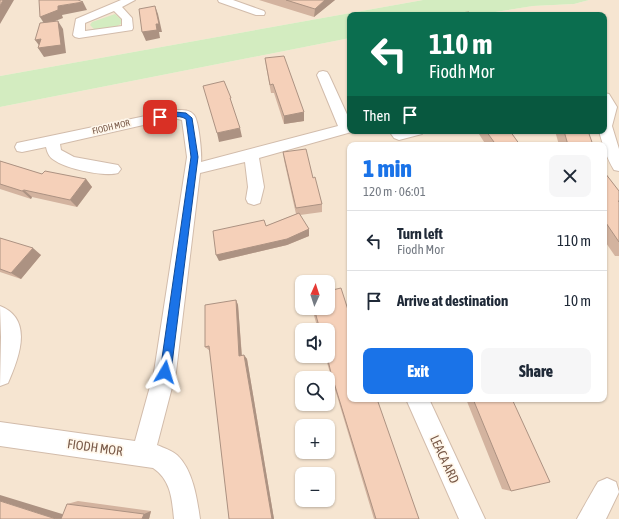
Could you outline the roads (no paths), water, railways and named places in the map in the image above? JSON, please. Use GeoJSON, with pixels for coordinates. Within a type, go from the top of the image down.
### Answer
{"type":"FeatureCollection","features":[{"type":"Feature","properties":{"kind":"street"},"geometry":{"type":"LineString","coordinates":[[111,8],[130,0]]}},
{"type":"Feature","properties":{"kind":"street"},"geometry":{"type":"LineString","coordinates":[[224,0],[260,13]]}},
{"type":"Feature","properties":{"kind":"street"},"geometry":{"type":"LineString","coordinates":[[323,75],[347,126]]}},
{"type":"Feature","properties":{"kind":"street"},"geometry":{"type":"LineString","coordinates":[[607,102],[610,107],[607,112]]}},
{"type":"Feature","properties":{"kind":"street","name":"FIODH MOR"},"geometry":{"type":"LineString","coordinates":[[22,147],[174,114],[184,114],[189,118],[194,157],[193,169],[165,372],[143,454]]}},
{"type":"Feature","properties":{"kind":"street"},"geometry":{"type":"LineString","coordinates":[[193,169],[251,155],[347,128]]}},
{"type":"Feature","properties":{"kind":"street"},"geometry":{"type":"LineString","coordinates":[[607,134],[619,166]]}},
{"type":"Feature","properties":{"kind":"street"},"geometry":{"type":"LineString","coordinates":[[53,141],[54,151],[59,157],[71,162],[113,169]]}},
{"type":"Feature","properties":{"kind":"street"},"geometry":{"type":"LineString","coordinates":[[251,155],[256,187],[254,199]]}},
{"type":"Feature","properties":{"kind":"street"},"geometry":{"type":"LineString","coordinates":[[0,315],[9,324],[12,340],[8,360],[0,375]]}},
{"type":"Feature","properties":{"kind":"street","name":"LEACA ARD"},"geometry":{"type":"LineString","coordinates":[[418,402],[472,519]]}},
{"type":"Feature","properties":{"kind":"street","name":"FIODH MOR"},"geometry":{"type":"LineString","coordinates":[[0,434],[143,454],[162,459],[175,471],[186,503],[187,519]]}},
{"type":"Feature","properties":{"kind":"street"},"geometry":{"type":"LineString","coordinates":[[590,519],[595,514],[608,491]]}}]}
